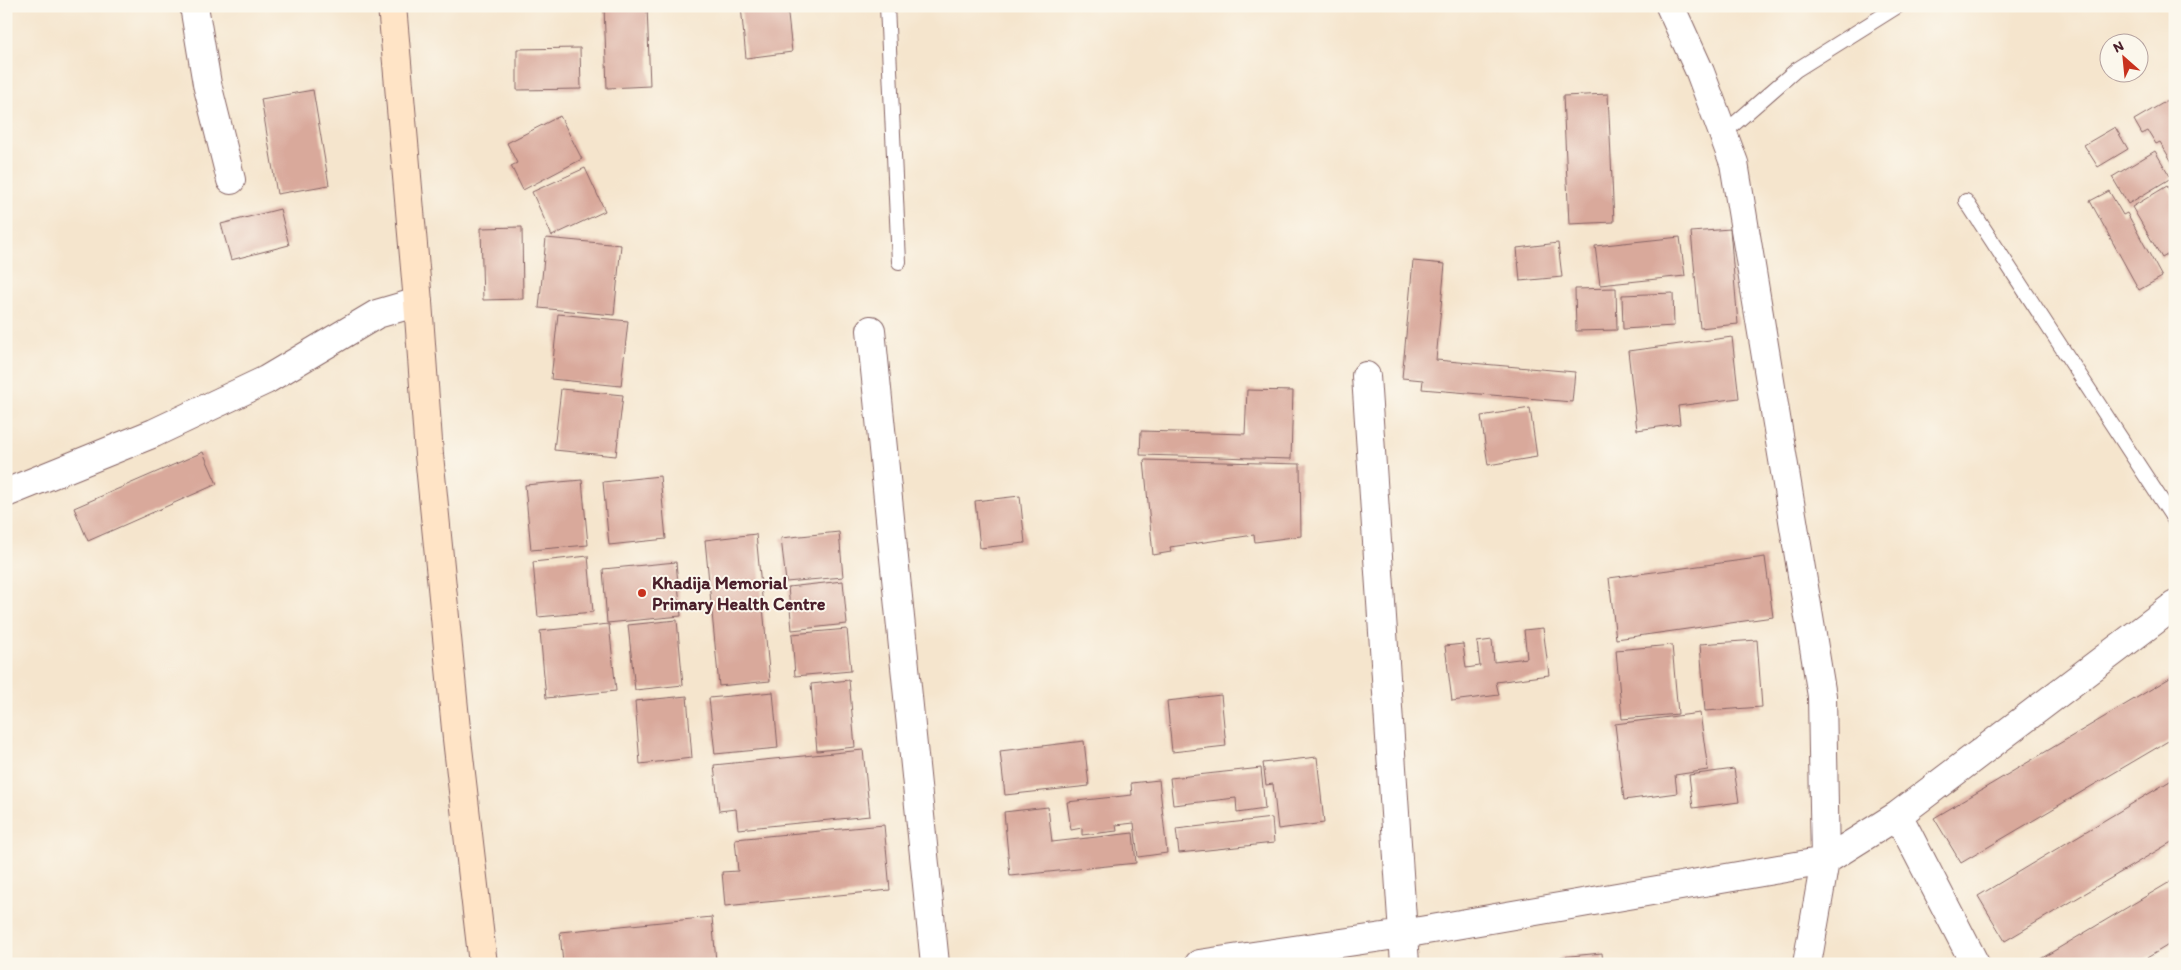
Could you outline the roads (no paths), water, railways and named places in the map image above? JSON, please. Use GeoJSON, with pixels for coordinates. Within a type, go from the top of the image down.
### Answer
{"type":"FeatureCollection","features":[{"type":"Feature","properties":{"kind":"main road"},"geometry":{"type":"LineString","coordinates":[[392,6],[418,302],[429,455],[457,739],[483,964]]}},
{"type":"Feature","properties":{"kind":"street"},"geometry":{"type":"LineString","coordinates":[[194,6],[207,84],[232,180]]}},
{"type":"Feature","properties":{"kind":"street"},"geometry":{"type":"LineString","coordinates":[[1670,6],[1700,72],[1734,163],[1822,696],[1825,861],[1807,964]]}},
{"type":"Feature","properties":{"kind":"street"},"geometry":{"type":"LineString","coordinates":[[6,493],[154,433],[266,380],[377,314],[418,302]]}},
{"type":"Feature","properties":{"kind":"street"},"geometry":{"type":"LineString","coordinates":[[871,330],[934,964]]}},
{"type":"Feature","properties":{"kind":"street"},"geometry":{"type":"LineString","coordinates":[[1366,376],[1405,964]]}},
{"type":"Feature","properties":{"kind":"street"},"geometry":{"type":"LineString","coordinates":[[1199,964],[1403,934],[1825,861],[1898,815],[2175,604]]}},
{"type":"Feature","properties":{"kind":"street"},"geometry":{"type":"LineString","coordinates":[[1898,815],[1976,964]]}},
{"type":"Feature","properties":{"kind":"lane"},"geometry":{"type":"LineString","coordinates":[[887,6],[898,262]]}},
{"type":"Feature","properties":{"kind":"lane"},"geometry":{"type":"LineString","coordinates":[[1724,134],[1796,70],[1898,6]]}},
{"type":"Feature","properties":{"kind":"lane"},"geometry":{"type":"LineString","coordinates":[[1966,201],[2175,521]]}},
{"type":"Feature","properties":{"kind":"place","name":"Khadija Memorial Primary Health Centre"},"geometry":{"type":"Point","coordinates":[642,593]}}]}
